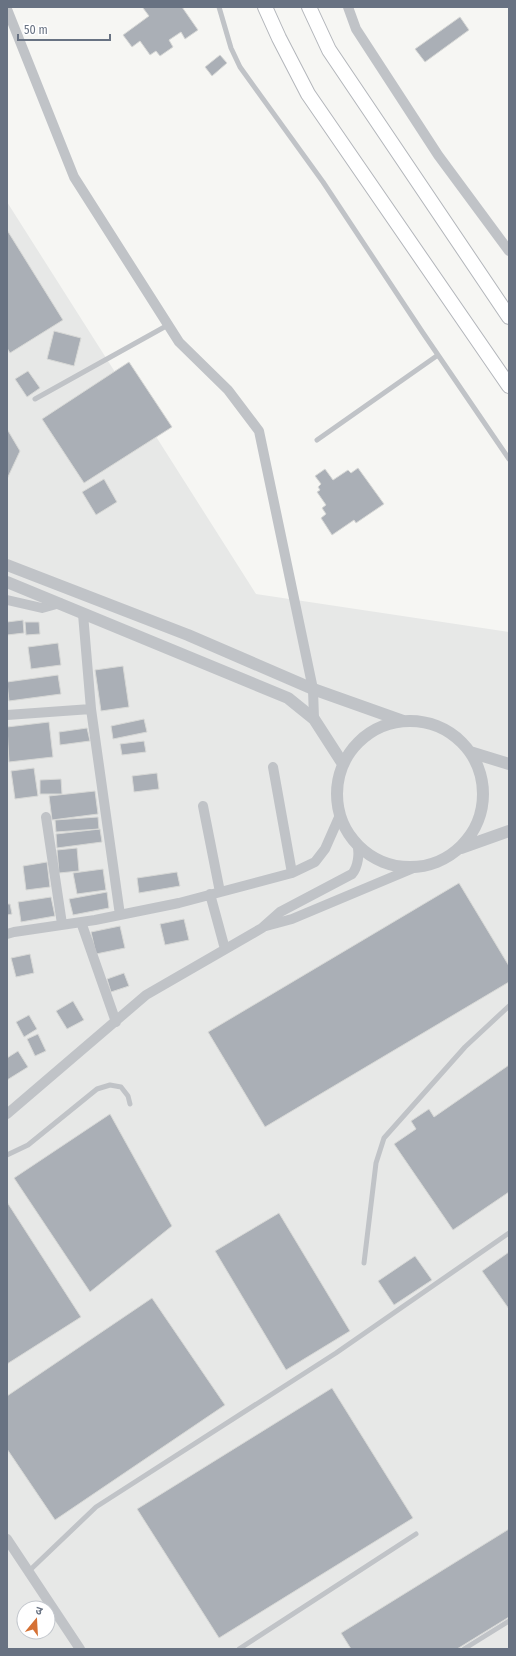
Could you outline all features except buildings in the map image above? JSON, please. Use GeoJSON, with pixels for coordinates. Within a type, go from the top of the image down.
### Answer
{"type":"FeatureCollection","features":[{"type":"Feature","properties":{"kind":"main road"},"geometry":{"type":"LineString","coordinates":[[265,7],[278,38],[308,94],[509,386]]}},
{"type":"Feature","properties":{"kind":"main road"},"geometry":{"type":"LineString","coordinates":[[309,7],[329,50],[509,317]]}},
{"type":"Feature","properties":{"kind":"street"},"geometry":{"type":"LineString","coordinates":[[348,7],[356,29],[434,148],[509,251]]}},
{"type":"Feature","properties":{"kind":"street"},"geometry":{"type":"LineString","coordinates":[[7,9],[74,177],[179,342],[228,390],[259,431],[313,689],[314,719]]}},
{"type":"Feature","properties":{"kind":"street"},"geometry":{"type":"LineString","coordinates":[[7,565],[188,635],[313,689],[403,721]]}},
{"type":"Feature","properties":{"kind":"street"},"geometry":{"type":"LineString","coordinates":[[7,582],[288,698],[314,719],[343,764]]}},
{"type":"Feature","properties":{"kind":"street"},"geometry":{"type":"LineString","coordinates":[[7,600],[42,608],[60,603]]}},
{"type":"Feature","properties":{"kind":"street"},"geometry":{"type":"LineString","coordinates":[[83,614],[90,709],[120,915]]}},
{"type":"Feature","properties":{"kind":"street"},"geometry":{"type":"LineString","coordinates":[[7,715],[90,709]]}},
{"type":"Feature","properties":{"kind":"street"},"geometry":{"type":"LineString","coordinates":[[416,867],[394,865],[374,858],[357,844],[347,831],[340,815],[337,798],[338,780],[343,764],[353,748],[368,734],[384,725],[403,721],[422,722],[441,728],[457,738],[470,752],[480,771],[484,792],[482,813],[473,832],[460,848]]}},
{"type":"Feature","properties":{"kind":"street"},"geometry":{"type":"LineString","coordinates":[[470,752],[509,764]]}},
{"type":"Feature","properties":{"kind":"street"},"geometry":{"type":"LineString","coordinates":[[273,767],[292,873]]}},
{"type":"Feature","properties":{"kind":"street"},"geometry":{"type":"LineString","coordinates":[[203,806],[220,892]]}},
{"type":"Feature","properties":{"kind":"street"},"geometry":{"type":"LineString","coordinates":[[7,934],[120,915],[179,903],[292,873],[315,862],[325,849],[340,815]]}},
{"type":"Feature","properties":{"kind":"street"},"geometry":{"type":"LineString","coordinates":[[46,817],[62,924]]}},
{"type":"Feature","properties":{"kind":"street"},"geometry":{"type":"LineString","coordinates":[[262,928],[292,919],[416,867],[439,861],[460,848],[509,831]]}},
{"type":"Feature","properties":{"kind":"street"},"geometry":{"type":"LineString","coordinates":[[7,1114],[146,995],[262,928],[280,912],[352,874],[355,870],[359,849],[357,844]]}},
{"type":"Feature","properties":{"kind":"street"},"geometry":{"type":"LineString","coordinates":[[210,894],[225,949]]}},
{"type":"Feature","properties":{"kind":"street"},"geometry":{"type":"LineString","coordinates":[[81,922],[116,1022]]}},
{"type":"Feature","properties":{"kind":"street"},"geometry":{"type":"LineString","coordinates":[[7,1539],[80,1649]]}},
{"type":"Feature","properties":{"kind":"lane"},"geometry":{"type":"LineString","coordinates":[[219,7],[232,48],[240,67],[323,182],[509,459]]}},
{"type":"Feature","properties":{"kind":"lane"},"geometry":{"type":"LineString","coordinates":[[35,399],[168,325]]}},
{"type":"Feature","properties":{"kind":"lane"},"geometry":{"type":"LineString","coordinates":[[317,440],[438,355]]}},
{"type":"Feature","properties":{"kind":"lane"},"geometry":{"type":"LineString","coordinates":[[364,1263],[376,1163],[384,1138],[465,1047],[509,1006]]}},
{"type":"Feature","properties":{"kind":"lane"},"geometry":{"type":"LineString","coordinates":[[7,1155],[28,1145],[97,1089],[110,1085],[121,1087],[128,1096],[130,1104]]}},
{"type":"Feature","properties":{"kind":"lane"},"geometry":{"type":"LineString","coordinates":[[28,1571],[96,1508],[336,1353],[509,1233]]}},
{"type":"Feature","properties":{"kind":"lane"},"geometry":{"type":"LineString","coordinates":[[238,1649],[416,1534]]}},
{"type":"Feature","properties":{"kind":"lane"},"geometry":{"type":"LineString","coordinates":[[464,1649],[509,1621]]}},
{"type":"Feature","properties":{"kind":"shaded area"},"geometry":{"type":"Polygon","coordinates":[[[7,202],[256,594],[509,632],[509,1649],[7,1649],[7,202]]]}}]}
